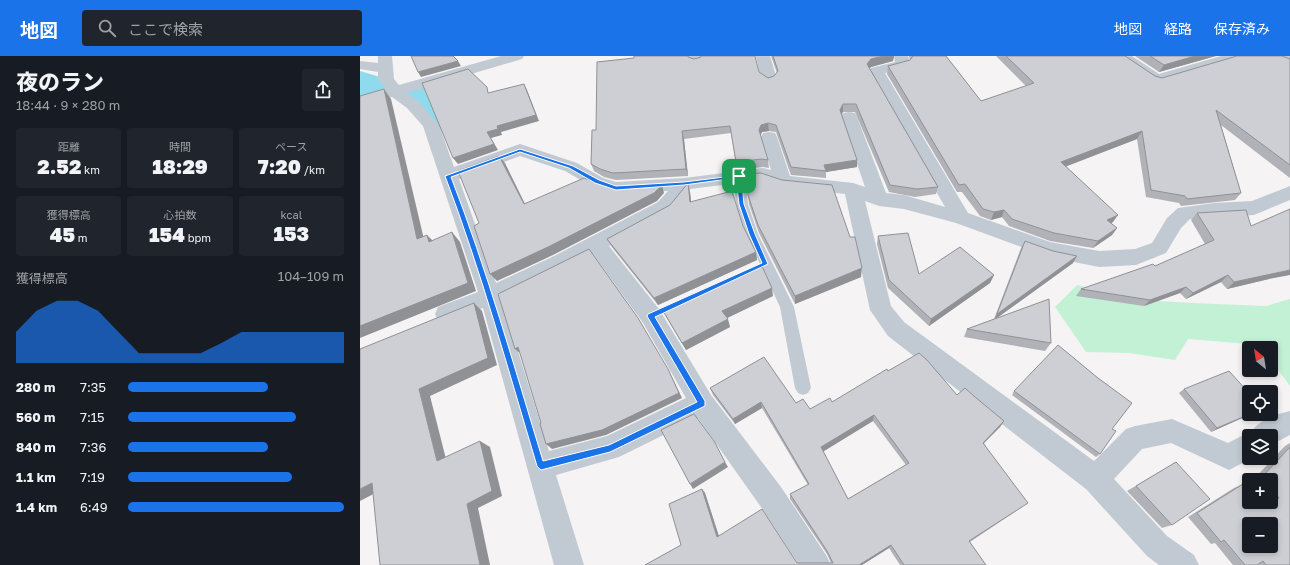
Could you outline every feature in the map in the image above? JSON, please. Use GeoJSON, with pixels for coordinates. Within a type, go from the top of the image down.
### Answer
{"type":"FeatureCollection","features":[{"type":"Feature","properties":{"kind":"street"},"geometry":{"type":"LineString","coordinates":[[360,101],[396,92],[517,56]]}},
{"type":"Feature","properties":{"kind":"street"},"geometry":{"type":"LineString","coordinates":[[763,56],[769,79]]}},
{"type":"Feature","properties":{"kind":"street"},"geometry":{"type":"LineString","coordinates":[[901,56],[903,64],[876,71],[961,218]]}},
{"type":"Feature","properties":{"kind":"street"},"geometry":{"type":"LineString","coordinates":[[1122,56],[1157,79],[1237,56]]}},
{"type":"Feature","properties":{"kind":"street"},"geometry":{"type":"LineString","coordinates":[[360,66],[386,63],[386,79],[396,92],[413,105],[431,125],[490,296],[569,565]]}},
{"type":"Feature","properties":{"kind":"street"},"geometry":{"type":"LineString","coordinates":[[849,117],[879,199]]}},
{"type":"Feature","properties":{"kind":"street"},"geometry":{"type":"LineString","coordinates":[[769,137],[783,181]]}},
{"type":"Feature","properties":{"kind":"street"},"geometry":{"type":"LineString","coordinates":[[448,176],[520,150],[571,167],[597,182],[616,188],[684,184],[764,174],[783,181],[853,189],[879,199],[904,202],[961,218],[1049,249],[1099,259],[1136,257],[1159,248],[1174,223],[1185,213],[1254,208],[1290,192]]}},
{"type":"Feature","properties":{"kind":"street"},"geometry":{"type":"LineString","coordinates":[[425,323],[490,296],[561,262],[665,207],[684,184]]}},
{"type":"Feature","properties":{"kind":"street"},"geometry":{"type":"LineString","coordinates":[[853,189],[881,310],[896,329],[1096,478],[1156,546],[1184,565]]}},
{"type":"Feature","properties":{"kind":"street"},"geometry":{"type":"LineString","coordinates":[[596,243],[658,312],[702,403],[771,497],[816,565]]}},
{"type":"Feature","properties":{"kind":"street"},"geometry":{"type":"LineString","coordinates":[[541,466],[610,448],[702,403]]}},
{"type":"Feature","properties":{"kind":"street"},"geometry":{"type":"LineString","coordinates":[[1274,429],[1281,425],[1290,423]]}},
{"type":"Feature","properties":{"kind":"street"},"geometry":{"type":"LineString","coordinates":[[1096,478],[1135,438],[1172,431],[1229,457],[1242,449]]}},
{"type":"Feature","properties":{"kind":"lane"},"geometry":{"type":"LineString","coordinates":[[739,176],[742,204],[752,234],[765,264],[787,307],[803,388]]}},
{"type":"Feature","properties":{"kind":"lane"},"geometry":{"type":"LineString","coordinates":[[751,271],[765,264]]}},
{"type":"Feature","properties":{"kind":"green space"},"geometry":{"type":"Polygon","coordinates":[[[1077,285],[1142,300],[1266,306],[1290,299],[1290,386],[1278,370],[1278,341],[1242,341],[1242,343],[1188,339],[1175,360],[1129,353],[1086,352],[1055,307],[1077,285]]]}},
{"type":"Feature","properties":{"kind":"building"},"geometry":{"type":"Polygon","coordinates":[[[411,56],[453,56],[458,61],[418,72],[411,56]]]}},
{"type":"Feature","properties":{"kind":"building"},"geometry":{"type":"Polygon","coordinates":[[[634,56],[688,56],[694,59],[701,56],[755,56],[759,72],[768,78],[774,76],[778,71],[773,56],[884,56],[871,59],[867,64],[938,187],[917,189],[890,185],[856,104],[843,104],[840,110],[857,160],[824,165],[826,171],[791,167],[776,125],[768,123],[761,125],[759,130],[768,160],[762,159],[736,162],[730,126],[682,131],[686,169],[613,173],[600,169],[591,164],[592,130],[596,130],[597,62],[634,58],[634,56]]]}},
{"type":"Feature","properties":{"kind":"building"},"geometry":{"type":"Polygon","coordinates":[[[913,56],[946,56],[981,101],[1034,83],[1006,56],[1125,56],[1155,76],[1162,78],[1237,56],[1282,56],[1290,59],[1290,165],[1216,110],[1241,193],[1187,199],[1185,196],[1151,190],[1142,131],[1061,162],[1118,215],[1107,220],[1117,228],[1098,241],[1054,233],[1012,219],[1004,210],[994,212],[983,209],[965,184],[959,185],[888,66],[910,60],[913,56]]]}},
{"type":"Feature","properties":{"kind":"building"},"geometry":{"type":"Polygon","coordinates":[[[1150,56],[1195,56],[1164,65],[1150,56]]]}},
{"type":"Feature","properties":{"kind":"building"},"geometry":{"type":"Polygon","coordinates":[[[468,69],[487,87],[488,93],[524,84],[536,115],[497,126],[498,129],[487,132],[494,144],[453,158],[422,83],[468,69]]]}},
{"type":"Feature","properties":{"kind":"building"},"geometry":{"type":"Polygon","coordinates":[[[384,89],[417,239],[427,235],[429,242],[452,232],[468,283],[360,326],[360,96],[384,89]]]}},
{"type":"Feature","properties":{"kind":"building"},"geometry":{"type":"Polygon","coordinates":[[[499,156],[524,204],[584,178],[612,188],[662,185],[654,193],[548,247],[490,274],[474,226],[479,223],[458,171],[499,156]]]}},
{"type":"Feature","properties":{"kind":"building"},"geometry":{"type":"Polygon","coordinates":[[[761,173],[782,180],[832,185],[850,237],[855,237],[862,268],[795,296],[758,225],[748,195],[746,174],[761,173]]]}},
{"type":"Feature","properties":{"kind":"building"},"geometry":{"type":"Polygon","coordinates":[[[688,183],[690,202],[732,191],[743,226],[756,252],[654,298],[607,239],[670,205],[688,183]]]}},
{"type":"Feature","properties":{"kind":"building"},"geometry":{"type":"Polygon","coordinates":[[[1290,209],[1290,270],[1234,282],[1228,275],[1193,293],[1186,287],[1150,300],[1081,289],[1153,264],[1155,266],[1214,240],[1197,213],[1246,210],[1251,226],[1290,209]]]}},
{"type":"Feature","properties":{"kind":"building"},"geometry":{"type":"Polygon","coordinates":[[[908,233],[919,274],[960,247],[994,275],[931,319],[889,280],[878,236],[908,233]]]}},
{"type":"Feature","properties":{"kind":"building"},"geometry":{"type":"Polygon","coordinates":[[[1025,241],[1053,251],[1077,256],[997,314],[1025,241]]]}},
{"type":"Feature","properties":{"kind":"building"},"geometry":{"type":"Polygon","coordinates":[[[589,249],[638,318],[668,369],[679,393],[602,430],[546,444],[518,347],[515,349],[498,294],[589,249]]]}},
{"type":"Feature","properties":{"kind":"building"},"geometry":{"type":"Polygon","coordinates":[[[761,264],[772,288],[722,311],[728,319],[682,343],[662,309],[761,264]]]}},
{"type":"Feature","properties":{"kind":"building"},"geometry":{"type":"Polygon","coordinates":[[[1049,299],[1051,343],[967,329],[1049,299]]]}},
{"type":"Feature","properties":{"kind":"building"},"geometry":{"type":"Polygon","coordinates":[[[474,303],[488,358],[419,389],[437,461],[480,441],[492,491],[467,504],[480,565],[380,565],[372,483],[360,489],[360,349],[474,303]]]}},
{"type":"Feature","properties":{"kind":"building"},"geometry":{"type":"Polygon","coordinates":[[[1058,345],[1098,378],[1132,403],[1112,429],[1116,431],[1100,454],[1014,391],[1058,345]]]}},
{"type":"Feature","properties":{"kind":"building"},"geometry":{"type":"Polygon","coordinates":[[[919,353],[927,360],[957,395],[965,388],[1004,421],[983,443],[1028,503],[969,541],[986,565],[904,565],[891,545],[859,565],[645,565],[681,545],[669,504],[702,489],[717,537],[762,509],[797,563],[833,563],[827,551],[790,494],[809,484],[761,402],[733,419],[710,388],[764,357],[796,403],[803,399],[810,409],[830,398],[832,402],[887,369],[888,371],[919,353]],[[874,415],[821,447],[848,499],[909,463],[874,415]]]}},
{"type":"Feature","properties":{"kind":"building"},"geometry":{"type":"Polygon","coordinates":[[[1229,371],[1242,385],[1242,417],[1217,428],[1184,389],[1229,371]]]}},
{"type":"Feature","properties":{"kind":"building"},"geometry":{"type":"Polygon","coordinates":[[[694,414],[714,441],[725,462],[690,484],[661,430],[694,414]]]}},
{"type":"Feature","properties":{"kind":"building"},"geometry":{"type":"Polygon","coordinates":[[[1290,447],[1290,565],[1266,565],[1263,561],[1257,565],[1245,565],[1224,540],[1221,542],[1197,513],[1242,485],[1242,509],[1278,509],[1278,473],[1266,473],[1273,465],[1278,465],[1278,460],[1290,447]]]}},
{"type":"Feature","properties":{"kind":"building"},"geometry":{"type":"Polygon","coordinates":[[[1176,462],[1210,499],[1172,525],[1136,486],[1176,462]]]}},
{"type":"Feature","properties":{"kind":"waterway"},"geometry":{"type":"LineString","coordinates":[[360,83],[373,88]]}},
{"type":"Feature","properties":{"kind":"waterway"},"geometry":{"type":"LineString","coordinates":[[421,98],[468,128]]}},
{"type":"Feature","properties":{"kind":"route"},"geometry":{"type":"LineString","coordinates":[[520,150],[571,167],[597,182],[616,188],[684,184],[739,176],[742,204],[752,234],[765,264],[651,316],[702,403],[610,448],[541,466],[490,296],[464,218],[448,176],[520,150]]}}]}
